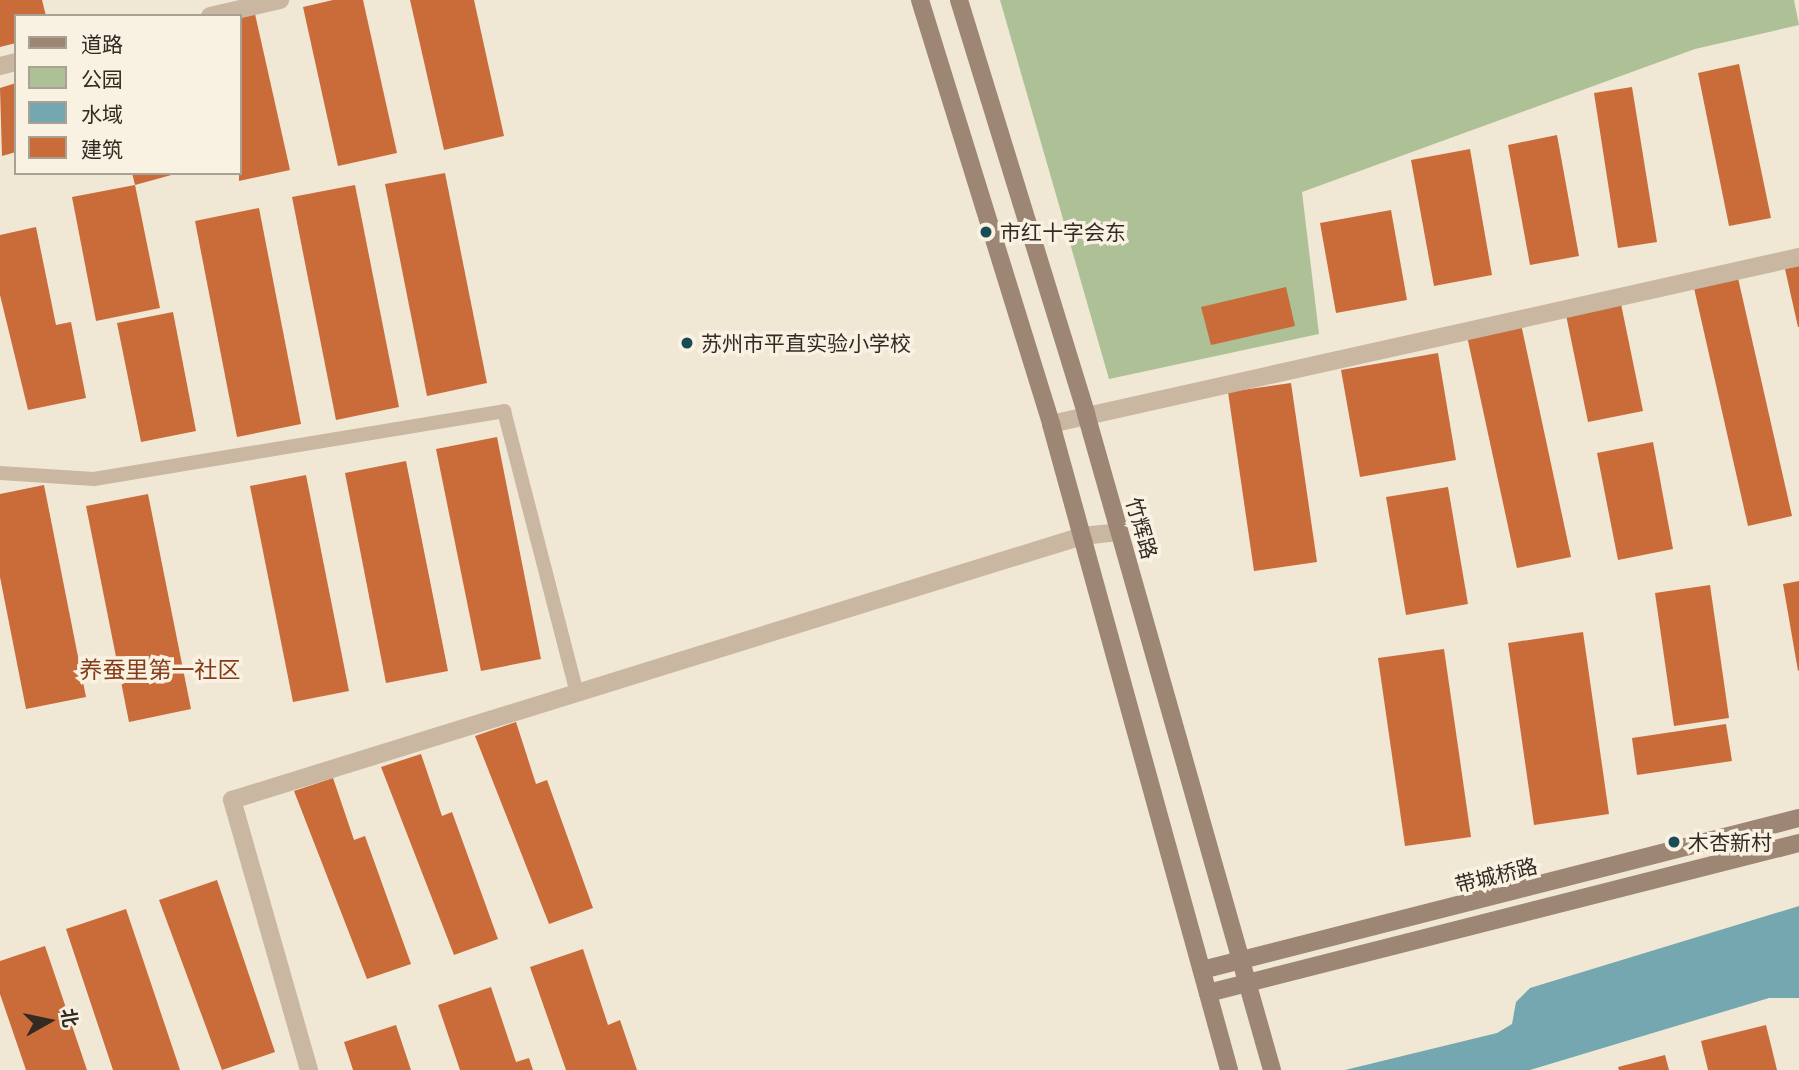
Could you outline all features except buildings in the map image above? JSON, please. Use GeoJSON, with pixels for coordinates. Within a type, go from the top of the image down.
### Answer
{"type":"FeatureCollection","features":[{"type":"Feature","properties":{"kind":"main road"},"geometry":{"type":"LineString","coordinates":[[920,0],[1051,424],[1229,1070]]}},
{"type":"Feature","properties":{"kind":"main road","name":"竹辉路"},"geometry":{"type":"LineString","coordinates":[[959,0],[1086,414],[1245,984],[1272,1069]]}},
{"type":"Feature","properties":{"kind":"main road","name":"带城桥路"},"geometry":{"type":"LineString","coordinates":[[1202,970],[1799,818]]}},
{"type":"Feature","properties":{"kind":"main road"},"geometry":{"type":"LineString","coordinates":[[1208,993],[1799,843]]}},
{"type":"Feature","properties":{"kind":"street"},"geometry":{"type":"LineString","coordinates":[[219,14],[280,0]]}},
{"type":"Feature","properties":{"kind":"street"},"geometry":{"type":"LineString","coordinates":[[1051,424],[1086,414],[1799,257]]}},
{"type":"Feature","properties":{"kind":"street"},"geometry":{"type":"LineString","coordinates":[[309,1070],[232,800],[1082,536],[1119,532]]}},
{"type":"Feature","properties":{"kind":"lane"},"geometry":{"type":"LineString","coordinates":[[0,473],[94,479],[504,411],[577,694]]}},
{"type":"Feature","properties":{"kind":"green space"},"geometry":{"type":"Polygon","coordinates":[[[1000,0],[1794,0],[1799,25],[1695,49],[1302,192],[1319,334],[1109,379],[1000,0]]]}},
{"type":"Feature","properties":{"kind":"water"},"geometry":{"type":"Polygon","coordinates":[[[1799,906],[1799,998],[1769,998],[1530,1070],[1345,1070],[1497,1033],[1512,1024],[1516,1002],[1530,988],[1799,906]]]}},
{"type":"Feature","properties":{"kind":"place","name":"市红十字会东"},"geometry":{"type":"Point","coordinates":[986,232]}},
{"type":"Feature","properties":{"kind":"place","name":"苏州市平直实验小学校"},"geometry":{"type":"Point","coordinates":[687,343]}},
{"type":"Feature","properties":{"kind":"place","name":"木杏新村"},"geometry":{"type":"Point","coordinates":[1674,842]}},
{"type":"Feature","properties":{"kind":"district","name":"养蚕里第一社区"},"geometry":{"type":"Point","coordinates":[160,669]}}]}
